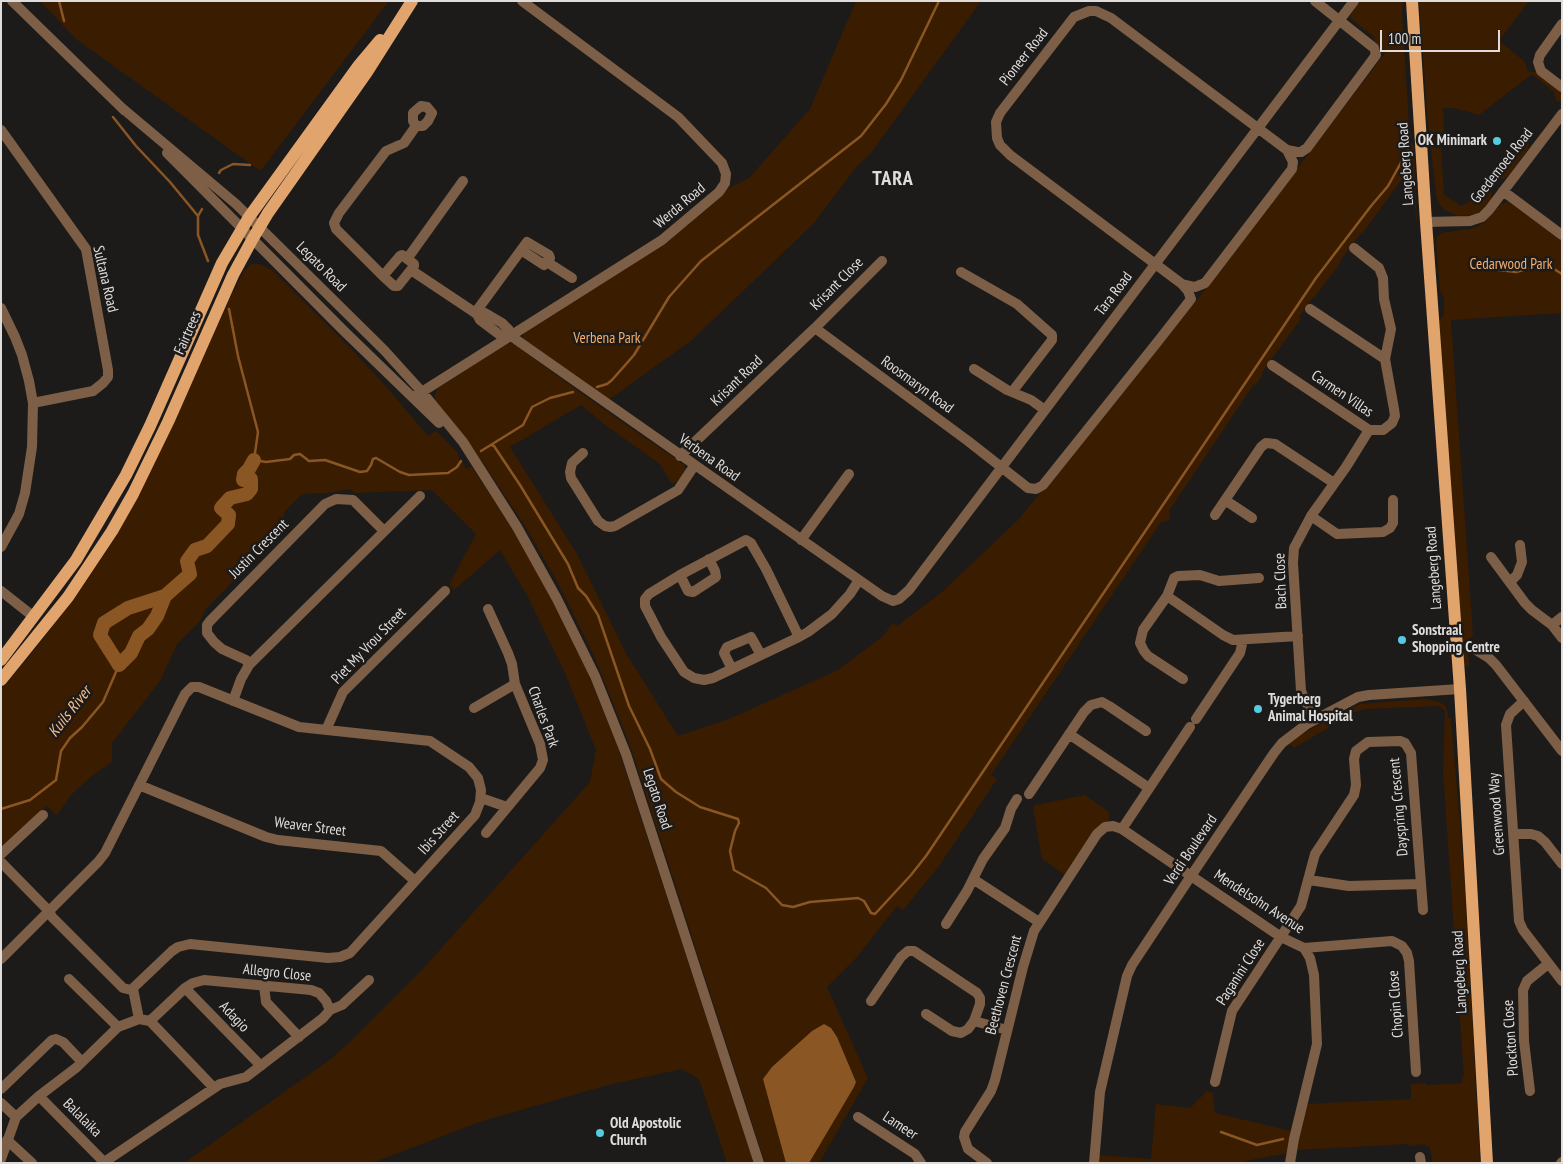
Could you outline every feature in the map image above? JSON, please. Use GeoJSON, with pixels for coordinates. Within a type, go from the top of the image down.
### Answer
{"type":"FeatureCollection","features":[{"type":"Feature","properties":{"kind":"main road","name":"Fairtrees"},"geometry":{"type":"LineString","coordinates":[[1,660],[76,560],[126,475],[150,426],[222,263],[249,217],[359,66],[412,1],[368,72],[260,227],[232,275],[168,422],[133,494],[68,597],[1,680]]}},
{"type":"Feature","properties":{"kind":"main road","name":"Langeberg Road"},"geometry":{"type":"LineString","coordinates":[[1412,1],[1460,689],[1487,1163]]}},
{"type":"Feature","properties":{"kind":"street","name":"Legato Road"},"geometry":{"type":"LineString","coordinates":[[12,1],[122,108],[343,330],[418,394]]}},
{"type":"Feature","properties":{"kind":"street","name":"Werda Road"},"geometry":{"type":"LineString","coordinates":[[418,394],[668,236],[719,192],[726,178],[725,170],[720,160],[678,118],[522,1]]}},
{"type":"Feature","properties":{"kind":"street"},"geometry":{"type":"LineString","coordinates":[[1287,150],[1301,152],[1307,148],[1376,55],[1374,48],[1315,1]]}},
{"type":"Feature","properties":{"kind":"street","name":"Tara Road"},"geometry":{"type":"LineString","coordinates":[[894,600],[899,599],[909,590],[1354,1]]}},
{"type":"Feature","properties":{"kind":"street","name":"Pioneer Road"},"geometry":{"type":"LineString","coordinates":[[1182,284],[1004,149],[997,138],[996,122],[1000,113],[1074,17],[1089,11],[1096,11],[1112,18],[1287,150]]}},
{"type":"Feature","properties":{"kind":"street"},"geometry":{"type":"LineString","coordinates":[[1562,24],[1540,55],[1538,62],[1542,71],[1562,86]]}},
{"type":"Feature","properties":{"kind":"street","name":"Legato Road"},"geometry":{"type":"LineString","coordinates":[[122,108],[236,204],[384,350],[418,394],[463,442],[517,527],[557,598],[595,676],[623,745],[759,1163]]}},
{"type":"Feature","properties":{"kind":"street","name":"Goedemoed Road"},"geometry":{"type":"LineString","coordinates":[[1426,222],[1462,222],[1476,219],[1485,214],[1562,114]]}},
{"type":"Feature","properties":{"kind":"street"},"geometry":{"type":"LineString","coordinates":[[383,276],[400,256],[414,264],[397,286],[394,286],[383,276],[336,229],[334,223],[339,213],[386,151],[404,143],[416,126]]}},
{"type":"Feature","properties":{"kind":"street","name":"Sultana Road"},"geometry":{"type":"LineString","coordinates":[[1,130],[86,249],[108,370],[108,377],[93,391],[33,403]]}},
{"type":"Feature","properties":{"kind":"street"},"geometry":{"type":"LineString","coordinates":[[1182,284],[1195,287],[1205,283],[1292,169],[1293,162],[1287,150]]}},
{"type":"Feature","properties":{"kind":"street"},"geometry":{"type":"LineString","coordinates":[[408,259],[463,181]]}},
{"type":"Feature","properties":{"kind":"street"},"geometry":{"type":"LineString","coordinates":[[1503,191],[1562,235]]}},
{"type":"Feature","properties":{"kind":"street"},"geometry":{"type":"LineString","coordinates":[[476,314],[528,242],[549,255],[550,258],[547,262],[572,278]]}},
{"type":"Feature","properties":{"kind":"street","name":"Carmen Villas"},"geometry":{"type":"LineString","coordinates":[[1272,365],[1369,430],[1383,430],[1394,420],[1394,409],[1385,359],[1391,329],[1384,299],[1383,278],[1378,268],[1354,248]]}},
{"type":"Feature","properties":{"kind":"street","name":"Krisant Close"},"geometry":{"type":"LineString","coordinates":[[814,328],[882,261]]}},
{"type":"Feature","properties":{"kind":"street","name":"Verbena Road"},"geometry":{"type":"LineString","coordinates":[[411,270],[476,314],[480,320],[500,335],[511,336],[882,596],[894,600]]}},
{"type":"Feature","properties":{"kind":"street"},"geometry":{"type":"LineString","coordinates":[[961,272],[1017,304],[1052,335],[1052,340],[1012,392]]}},
{"type":"Feature","properties":{"kind":"street","name":"Roosmaryn Road"},"geometry":{"type":"LineString","coordinates":[[814,328],[1002,466],[1028,488],[1036,489],[1043,484],[1189,302],[1191,299],[1188,291],[1182,284]]}},
{"type":"Feature","properties":{"kind":"street"},"geometry":{"type":"LineString","coordinates":[[1,308],[16,336],[30,380],[33,403],[32,447],[25,493],[19,514],[1,547]]}},
{"type":"Feature","properties":{"kind":"street"},"geometry":{"type":"LineString","coordinates":[[1310,309],[1385,359]]}},
{"type":"Feature","properties":{"kind":"street","name":"Krisant Road"},"geometry":{"type":"LineString","coordinates":[[680,456],[814,328]]}},
{"type":"Feature","properties":{"kind":"street"},"geometry":{"type":"LineString","coordinates":[[974,369],[1012,392],[1031,400],[1045,410]]}},
{"type":"Feature","properties":{"kind":"street","name":"Bach Close"},"geometry":{"type":"LineString","coordinates":[[1314,719],[1302,691],[1293,553],[1296,543],[1311,516],[1369,430]]}},
{"type":"Feature","properties":{"kind":"street"},"geometry":{"type":"LineString","coordinates":[[1215,515],[1261,447],[1269,442],[1275,444],[1334,483]]}},
{"type":"Feature","properties":{"kind":"street"},"geometry":{"type":"LineString","coordinates":[[583,453],[572,463],[571,478],[598,521],[610,527],[615,526],[678,490],[694,466]]}},
{"type":"Feature","properties":{"kind":"street"},"geometry":{"type":"LineString","coordinates":[[801,540],[849,474]]}},
{"type":"Feature","properties":{"kind":"street"},"geometry":{"type":"LineString","coordinates":[[233,701],[249,664],[420,496]]}},
{"type":"Feature","properties":{"kind":"street","name":"Justin Crescent"},"geometry":{"type":"LineString","coordinates":[[249,664],[246,660],[222,649],[214,642],[207,633],[207,625],[325,504],[331,500],[353,500],[384,531]]}},
{"type":"Feature","properties":{"kind":"street"},"geometry":{"type":"LineString","coordinates":[[1225,500],[1252,518]]}},
{"type":"Feature","properties":{"kind":"street"},"geometry":{"type":"LineString","coordinates":[[1311,516],[1337,534],[1383,532],[1390,528],[1393,523],[1393,500]]}},
{"type":"Feature","properties":{"kind":"street"},"geometry":{"type":"LineString","coordinates":[[799,637],[766,569],[751,543],[743,540],[680,575],[649,594],[645,599],[645,606],[661,637],[684,672],[694,678],[704,680],[713,678],[799,637],[814,628],[832,614],[850,594],[859,580]]}},
{"type":"Feature","properties":{"kind":"street"},"geometry":{"type":"LineString","coordinates":[[1510,582],[1517,575],[1522,562],[1520,545]]}},
{"type":"Feature","properties":{"kind":"street"},"geometry":{"type":"LineString","coordinates":[[1491,557],[1532,610],[1552,625],[1562,638]]}},
{"type":"Feature","properties":{"kind":"street"},"geometry":{"type":"LineString","coordinates":[[680,575],[688,591],[692,592],[716,577],[709,559]]}},
{"type":"Feature","properties":{"kind":"street"},"geometry":{"type":"LineString","coordinates":[[1183,679],[1148,656],[1140,643],[1143,630],[1167,596],[1174,579],[1178,576],[1200,575],[1219,581],[1258,578]]}},
{"type":"Feature","properties":{"kind":"street"},"geometry":{"type":"LineString","coordinates":[[1,591],[34,617]]}},
{"type":"Feature","properties":{"kind":"street","name":"Piet My Vrou Street"},"geometry":{"type":"LineString","coordinates":[[326,730],[343,692],[445,591]]}},
{"type":"Feature","properties":{"kind":"street"},"geometry":{"type":"LineString","coordinates":[[1167,596],[1229,638],[1243,640],[1298,636]]}},
{"type":"Feature","properties":{"kind":"street","name":"Charles Park"},"geometry":{"type":"LineString","coordinates":[[486,833],[540,768],[543,760],[540,744],[515,684],[508,653],[488,609]]}},
{"type":"Feature","properties":{"kind":"street"},"geometry":{"type":"LineString","coordinates":[[1552,625],[1562,617]]}},
{"type":"Feature","properties":{"kind":"street"},"geometry":{"type":"LineString","coordinates":[[732,669],[724,653],[727,647],[751,637],[761,655]]}},
{"type":"Feature","properties":{"kind":"street"},"geometry":{"type":"LineString","coordinates":[[1191,876],[1122,829],[1240,653],[1243,640]]}},
{"type":"Feature","properties":{"kind":"street"},"geometry":{"type":"LineString","coordinates":[[1476,650],[1492,661],[1562,750]]}},
{"type":"Feature","properties":{"kind":"street","name":"Charles Park"},"geometry":{"type":"LineString","coordinates":[[474,708],[515,684]]}},
{"type":"Feature","properties":{"kind":"street"},"geometry":{"type":"LineString","coordinates":[[1,959],[98,862],[140,785],[187,690],[192,687],[199,687],[299,727],[430,741],[470,767],[478,778],[481,798],[507,807]]}},
{"type":"Feature","properties":{"kind":"street","name":"Verdi Boulevard"},"geometry":{"type":"LineString","coordinates":[[1094,1163],[1100,1092],[1127,976],[1132,965],[1274,753],[1293,734],[1314,719],[1358,697],[1460,689]]}},
{"type":"Feature","properties":{"kind":"street","name":"Greenwood Way"},"geometry":{"type":"LineString","coordinates":[[1524,701],[1510,714],[1506,725],[1519,921],[1523,930],[1562,981]]}},
{"type":"Feature","properties":{"kind":"street"},"geometry":{"type":"LineString","coordinates":[[1029,794],[1088,707],[1098,702],[1109,706],[1146,731]]}},
{"type":"Feature","properties":{"kind":"street"},"geometry":{"type":"LineString","coordinates":[[1069,734],[1149,788]]}},
{"type":"Feature","properties":{"kind":"street","name":"Dayspring Crescent"},"geometry":{"type":"LineString","coordinates":[[1281,937],[1301,906],[1315,854],[1354,795],[1356,785],[1354,759],[1356,751],[1368,742],[1400,741],[1408,747],[1413,761],[1423,910]]}},
{"type":"Feature","properties":{"kind":"street","name":"Weaver Street"},"geometry":{"type":"LineString","coordinates":[[140,785],[266,837],[278,840],[381,851],[415,881]]}},
{"type":"Feature","properties":{"kind":"street","name":"Ibis Street"},"geometry":{"type":"LineString","coordinates":[[133,989],[172,951],[178,947],[190,944],[328,958],[346,955],[357,946],[475,815],[481,798]]}},
{"type":"Feature","properties":{"kind":"street"},"geometry":{"type":"LineString","coordinates":[[946,924],[983,859],[1005,828],[1011,809],[1017,799]]}},
{"type":"Feature","properties":{"kind":"street"},"geometry":{"type":"LineString","coordinates":[[1,854],[43,815]]}},
{"type":"Feature","properties":{"kind":"street","name":"Beethoven Crescent"},"geometry":{"type":"LineString","coordinates":[[987,1163],[968,1149],[964,1137],[965,1132],[994,1085],[1028,950],[1039,922],[1099,831],[1109,826],[1122,829]]}},
{"type":"Feature","properties":{"kind":"street"},"geometry":{"type":"LineString","coordinates":[[1514,834],[1538,836],[1562,864]]}},
{"type":"Feature","properties":{"kind":"street"},"geometry":{"type":"LineString","coordinates":[[1,862],[123,988],[133,989],[139,1019]]}},
{"type":"Feature","properties":{"kind":"street","name":"Mendelsohn Avenue"},"geometry":{"type":"LineString","coordinates":[[1191,876],[1281,937],[1304,948],[1312,964],[1317,1044],[1291,1150],[1290,1163]]}},
{"type":"Feature","properties":{"kind":"street"},"geometry":{"type":"LineString","coordinates":[[973,879],[1039,922]]}},
{"type":"Feature","properties":{"kind":"street"},"geometry":{"type":"LineString","coordinates":[[1309,880],[1349,886],[1420,884]]}},
{"type":"Feature","properties":{"kind":"street","name":"Paganini Close"},"geometry":{"type":"LineString","coordinates":[[1215,1082],[1232,1011],[1281,937]]}},
{"type":"Feature","properties":{"kind":"street","name":"Chopin Close"},"geometry":{"type":"LineString","coordinates":[[1304,948],[1392,941],[1402,946],[1409,961],[1416,1072]]}},
{"type":"Feature","properties":{"kind":"street"},"geometry":{"type":"LineString","coordinates":[[1312,964],[1318,952],[1325,946]]}},
{"type":"Feature","properties":{"kind":"street"},"geometry":{"type":"LineString","coordinates":[[871,1000],[902,956],[911,951],[919,954],[977,993],[980,1004],[974,1021],[964,1032],[956,1033],[926,1014]]}},
{"type":"Feature","properties":{"kind":"street","name":"Plockton Close"},"geometry":{"type":"LineString","coordinates":[[1530,1091],[1524,1041],[1523,990],[1527,981],[1548,964]]}},
{"type":"Feature","properties":{"kind":"street"},"geometry":{"type":"LineString","coordinates":[[69,979],[118,1027]]}},
{"type":"Feature","properties":{"kind":"street","name":"Allegro Close"},"geometry":{"type":"LineString","coordinates":[[150,1021],[185,988],[192,983],[204,980],[316,992],[326,1001],[330,1010]]}},
{"type":"Feature","properties":{"kind":"street"},"geometry":{"type":"LineString","coordinates":[[103,1162],[224,1082],[242,1080],[323,1018],[330,1010],[342,1005],[369,980]]}},
{"type":"Feature","properties":{"kind":"street"},"geometry":{"type":"LineString","coordinates":[[264,986],[266,1002],[299,1037]]}},
{"type":"Feature","properties":{"kind":"street","name":"Adagio"},"geometry":{"type":"LineString","coordinates":[[185,988],[261,1066]]}},
{"type":"Feature","properties":{"kind":"street"},"geometry":{"type":"LineString","coordinates":[[1,1159],[16,1118],[39,1096],[82,1062],[118,1027],[139,1019],[150,1021],[214,1088]]}},
{"type":"Feature","properties":{"kind":"street"},"geometry":{"type":"LineString","coordinates":[[974,1021],[1007,1030]]}},
{"type":"Feature","properties":{"kind":"street"},"geometry":{"type":"LineString","coordinates":[[1,1090],[52,1040],[63,1042],[82,1062]]}},
{"type":"Feature","properties":{"kind":"street","name":"Balalaika"},"geometry":{"type":"LineString","coordinates":[[39,1096],[103,1162]]}},
{"type":"Feature","properties":{"kind":"street"},"geometry":{"type":"LineString","coordinates":[[1,1102],[16,1118]]}},
{"type":"Feature","properties":{"kind":"street","name":"Lameer"},"geometry":{"type":"LineString","coordinates":[[858,1117],[915,1154],[921,1163]]}},
{"type":"Feature","properties":{"kind":"street"},"geometry":{"type":"LineString","coordinates":[[7,1140],[32,1163]]}},
{"type":"Feature","properties":{"kind":"green space"},"geometry":{"type":"Polygon","coordinates":[[[40,1],[389,1],[262,169],[259,170],[76,39],[40,1]]]}},
{"type":"Feature","properties":{"kind":"green space","name":"Verbena Park"},"geometry":{"type":"Polygon","coordinates":[[[856,1],[981,1],[871,153],[858,165],[813,224],[692,340],[607,401],[523,340],[523,334],[526,330],[671,239],[725,190],[749,178],[810,109],[856,1]]]}},
{"type":"Feature","properties":{"kind":"green space"},"geometry":{"type":"Polygon","coordinates":[[[1360,1],[1403,1],[1402,14],[1410,139],[1414,145],[1417,224],[1410,168],[1299,317],[1301,319],[1262,372],[1263,374],[1256,385],[1254,384],[1169,511],[1170,520],[1161,522],[991,775],[997,779],[939,866],[903,910],[897,906],[856,958],[827,987],[868,1078],[819,1163],[765,1163],[631,748],[595,658],[559,585],[525,526],[484,464],[435,400],[438,388],[508,343],[514,344],[683,464],[686,469],[684,476],[672,484],[660,464],[581,405],[510,447],[577,554],[627,655],[678,736],[729,719],[838,670],[882,637],[893,623],[897,626],[942,592],[1018,520],[1200,296],[1386,52],[1375,44],[1374,37],[1351,19],[1350,14],[1360,1]]]}},
{"type":"Feature","properties":{"kind":"green space"},"geometry":{"type":"Polygon","coordinates":[[[1419,1],[1529,1],[1499,41],[1524,61],[1528,71],[1539,73],[1562,92],[1562,102],[1556,101],[1554,92],[1532,74],[1479,115],[1454,108],[1443,108],[1444,131],[1441,148],[1444,195],[1461,206],[1491,189],[1491,199],[1482,210],[1475,214],[1456,215],[1445,210],[1438,202],[1427,110],[1419,1]]]}},
{"type":"Feature","properties":{"kind":"green space"},"geometry":{"type":"Polygon","coordinates":[[[1522,136],[1529,142],[1528,149],[1508,176],[1503,179],[1498,178],[1504,170],[1500,166],[1505,153],[1509,154],[1513,144],[1516,145],[1522,136]]]}},
{"type":"Feature","properties":{"kind":"green space","name":"Cedarwood Park"},"geometry":{"type":"Polygon","coordinates":[[[1508,202],[1562,241],[1562,313],[1451,320],[1473,636],[1467,641],[1469,666],[1463,666],[1439,321],[1444,314],[1444,297],[1440,291],[1436,242],[1437,237],[1441,233],[1479,226],[1501,204],[1508,202]]]}},
{"type":"Feature","properties":{"kind":"green space"},"geometry":{"type":"Polygon","coordinates":[[[252,264],[259,264],[272,270],[355,353],[428,436],[436,431],[458,453],[458,457],[465,466],[465,469],[471,466],[531,557],[580,652],[617,745],[754,1163],[727,1163],[699,1079],[682,1069],[608,1085],[482,1121],[372,1163],[184,1163],[331,1059],[351,1041],[421,971],[590,782],[596,750],[565,673],[527,595],[500,550],[454,590],[449,585],[476,534],[432,490],[355,493],[351,489],[327,493],[302,494],[284,512],[284,530],[205,610],[200,621],[177,644],[160,681],[112,743],[112,762],[94,774],[72,794],[57,815],[47,806],[1,848],[1,690],[40,643],[78,592],[173,424],[230,298],[244,271],[252,264]]]}},
{"type":"Feature","properties":{"kind":"green space"},"geometry":{"type":"Polygon","coordinates":[[[1426,699],[1440,702],[1446,707],[1451,719],[1465,885],[1480,1163],[1433,1163],[1430,1148],[1424,1144],[1296,1150],[1307,1104],[1411,1099],[1411,1084],[1462,1083],[1462,1077],[1464,1076],[1443,771],[1445,711],[1439,706],[1365,709],[1355,712],[1294,748],[1289,743],[1337,714],[1360,704],[1426,699]]]}},
{"type":"Feature","properties":{"kind":"green space"},"geometry":{"type":"Polygon","coordinates":[[[1085,795],[1109,812],[1109,821],[1096,828],[1065,875],[1042,859],[1033,808],[1036,805],[1085,795]]]}},
{"type":"Feature","properties":{"kind":"green space"},"geometry":{"type":"Polygon","coordinates":[[[1207,1091],[1213,1093],[1215,1113],[1292,1131],[1287,1153],[1236,1163],[1099,1163],[1099,1155],[1151,1159],[1156,1104],[1190,1108],[1207,1091]]]}},
{"type":"Feature","properties":{"kind":"shaded area"},"geometry":{"type":"Polygon","coordinates":[[[824,1024],[831,1028],[837,1037],[856,1082],[809,1163],[786,1163],[763,1079],[772,1067],[812,1031],[824,1024]]]}},
{"type":"Feature","properties":{"kind":"waterway"},"geometry":{"type":"LineString","coordinates":[[59,1],[64,21]]}},
{"type":"Feature","properties":{"kind":"waterway"},"geometry":{"type":"LineString","coordinates":[[597,387],[607,384],[612,380],[634,355],[669,297],[701,261],[861,136],[886,104],[901,80],[939,1]]}},
{"type":"Feature","properties":{"kind":"waterway"},"geometry":{"type":"LineString","coordinates":[[113,117],[198,216],[198,235],[208,261]]}},
{"type":"Feature","properties":{"kind":"waterway"},"geometry":{"type":"LineString","coordinates":[[491,445],[494,446],[520,485],[568,564],[578,588],[586,596],[598,615],[629,706],[650,749],[661,779],[676,792],[700,807],[738,819],[739,823],[730,851],[734,870],[766,888],[782,905],[793,907],[810,902],[858,898],[864,901],[871,913],[875,914],[926,856],[1316,278],[1388,186],[1408,150]]}},
{"type":"Feature","properties":{"kind":"waterway"},"geometry":{"type":"LineString","coordinates":[[219,173],[233,164],[250,165]]}},
{"type":"Feature","properties":{"kind":"waterway"},"geometry":{"type":"LineString","coordinates":[[198,216],[202,209]]}},
{"type":"Feature","properties":{"kind":"waterway"},"geometry":{"type":"LineString","coordinates":[[1482,268],[1516,272],[1546,264],[1562,274]]}},
{"type":"Feature","properties":{"kind":"waterway"},"geometry":{"type":"LineString","coordinates":[[229,309],[238,356],[258,432],[254,460],[266,462],[290,459],[294,455],[300,454],[309,461],[325,460],[360,472],[367,471],[373,459],[376,458],[409,475],[448,473],[457,467],[461,461]]}},
{"type":"Feature","properties":{"kind":"waterway"},"geometry":{"type":"LineString","coordinates":[[481,451],[523,425],[532,407],[550,398],[573,392]]}},
{"type":"Feature","properties":{"kind":"waterway","name":"Kuils River"},"geometry":{"type":"LineString","coordinates":[[165,596],[157,616],[148,629],[139,636],[131,653],[119,665],[100,635],[104,623],[128,608],[165,596],[190,574],[187,561],[195,550],[207,546],[228,524],[229,515],[221,508],[230,498],[247,494],[251,489],[251,479],[243,480],[244,474],[254,460]]}},
{"type":"Feature","properties":{"kind":"waterway","name":"Kuils River"},"geometry":{"type":"LineString","coordinates":[[1,809],[30,800],[56,780],[61,751],[70,738],[103,702],[119,665]]}},
{"type":"Feature","properties":{"kind":"waterway"},"geometry":{"type":"LineString","coordinates":[[1221,1132],[1257,1145],[1283,1139]]}},
{"type":"Feature","properties":{"kind":"place","name":"OK Minimark"},"geometry":{"type":"Point","coordinates":[1497,141]}},
{"type":"Feature","properties":{"kind":"place","name":"Sonstraal Shopping Centre"},"geometry":{"type":"Point","coordinates":[1402,640]}},
{"type":"Feature","properties":{"kind":"place","name":"Tygerberg Animal Hospital"},"geometry":{"type":"Point","coordinates":[1258,709]}},
{"type":"Feature","properties":{"kind":"place","name":"Old Apostolic Church"},"geometry":{"type":"Point","coordinates":[600,1133]}},
{"type":"Feature","properties":{"kind":"district","name":"TARA"},"geometry":{"type":"Point","coordinates":[893,179]}}]}
